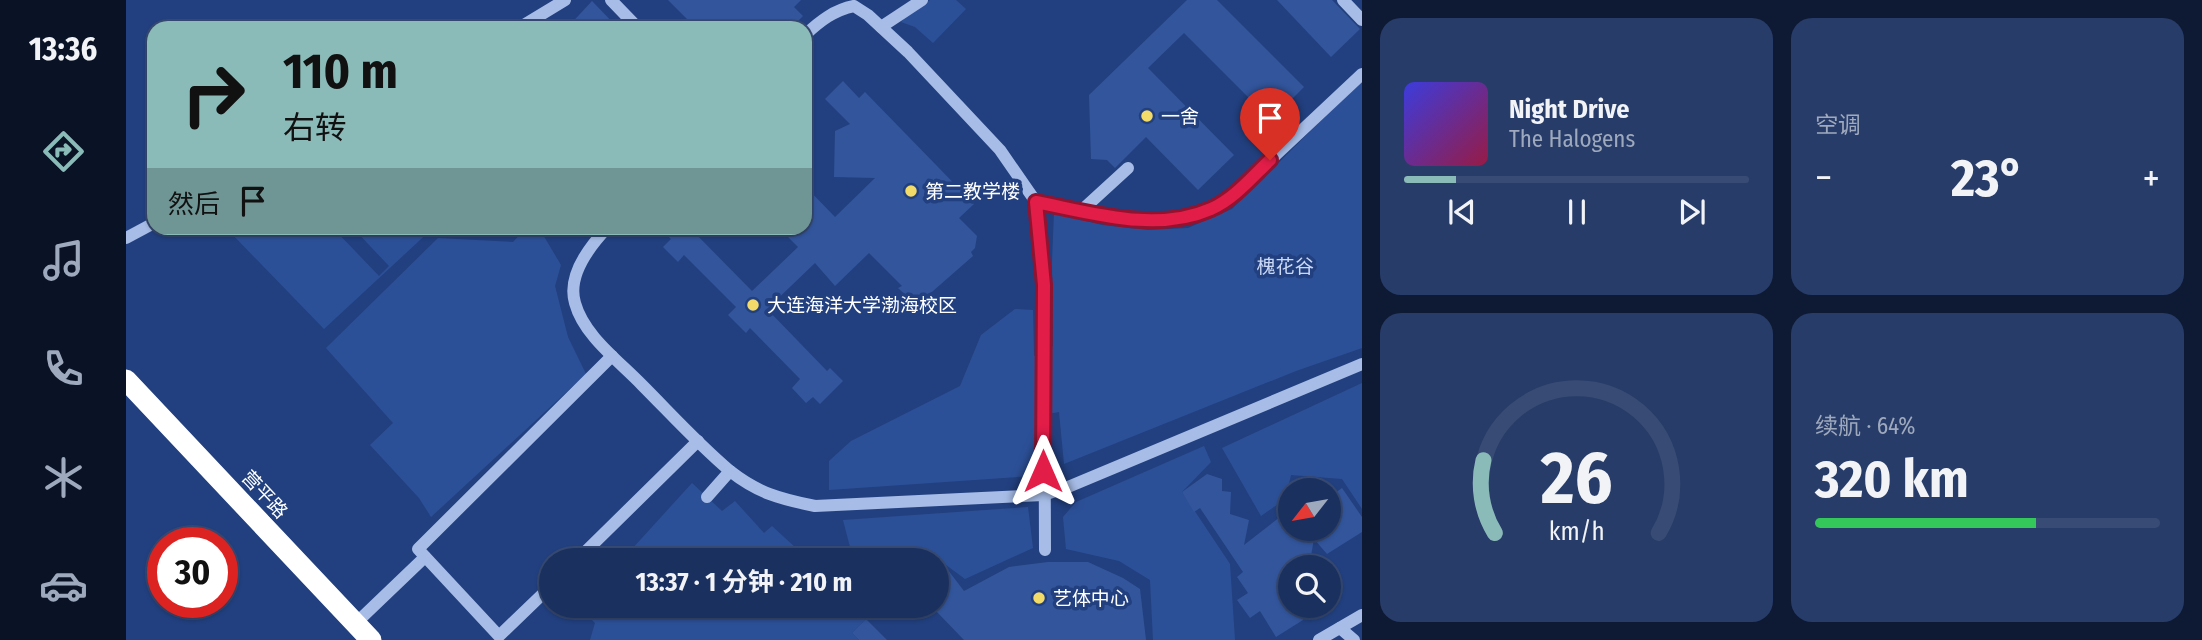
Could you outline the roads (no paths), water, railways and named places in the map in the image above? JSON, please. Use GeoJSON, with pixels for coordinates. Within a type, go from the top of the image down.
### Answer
{"type":"FeatureCollection","features":[{"type":"Feature","properties":{"kind":"highway","name":"营平路"},"geometry":{"type":"LineString","coordinates":[[126,380],[371,640]]}},
{"type":"Feature","properties":{"kind":"street"},"geometry":{"type":"LineString","coordinates":[[530,21],[565,0]]}},
{"type":"Feature","properties":{"kind":"street"},"geometry":{"type":"LineString","coordinates":[[611,0],[631,21]]}},
{"type":"Feature","properties":{"kind":"street"},"geometry":{"type":"LineString","coordinates":[[881,27],[922,0]]}},
{"type":"Feature","properties":{"kind":"street"},"geometry":{"type":"LineString","coordinates":[[1343,0],[1362,20]]}},
{"type":"Feature","properties":{"kind":"street"},"geometry":{"type":"LineString","coordinates":[[812,28],[839,9],[854,6],[908,52],[1000,150],[1031,191],[1036,202],[1044,285],[1045,550]]}},
{"type":"Feature","properties":{"kind":"street"},"geometry":{"type":"LineString","coordinates":[[1036,202],[1136,220],[1172,221],[1213,208],[1233,195],[1362,74]]}},
{"type":"Feature","properties":{"kind":"street"},"geometry":{"type":"LineString","coordinates":[[1081,211],[1128,167]]}},
{"type":"Feature","properties":{"kind":"street"},"geometry":{"type":"LineString","coordinates":[[126,238],[147,227]]}},
{"type":"Feature","properties":{"kind":"street"},"geometry":{"type":"LineString","coordinates":[[601,235],[579,269],[574,301],[581,319],[612,356],[730,471],[750,486],[778,499],[815,506],[1043,495],[1362,364]]}},
{"type":"Feature","properties":{"kind":"street"},"geometry":{"type":"LineString","coordinates":[[539,598],[499,636],[418,549],[612,356]]}},
{"type":"Feature","properties":{"kind":"street"},"geometry":{"type":"LineString","coordinates":[[589,548],[698,441]]}},
{"type":"Feature","properties":{"kind":"street"},"geometry":{"type":"LineString","coordinates":[[707,497],[730,471]]}},
{"type":"Feature","properties":{"kind":"street"},"geometry":{"type":"LineString","coordinates":[[355,624],[425,557]]}},
{"type":"Feature","properties":{"kind":"street"},"geometry":{"type":"LineString","coordinates":[[1319,640],[1362,615]]}},
{"type":"Feature","properties":{"kind":"street"},"geometry":{"type":"LineString","coordinates":[[1340,628],[1354,640]]}},
{"type":"Feature","properties":{"kind":"place","name":"一舍"},"geometry":{"type":"Point","coordinates":[1147,116]}},
{"type":"Feature","properties":{"kind":"place","name":"第二教学楼"},"geometry":{"type":"Point","coordinates":[911,191]}},
{"type":"Feature","properties":{"kind":"place","name":"大连海洋大学渤海校区"},"geometry":{"type":"Point","coordinates":[753,305]}},
{"type":"Feature","properties":{"kind":"place","name":"艺体中心"},"geometry":{"type":"Point","coordinates":[1039,598]}},
{"type":"Feature","properties":{"kind":"park label","name":"槐花谷"},"geometry":{"type":"Point","coordinates":[1285,266]}}]}
